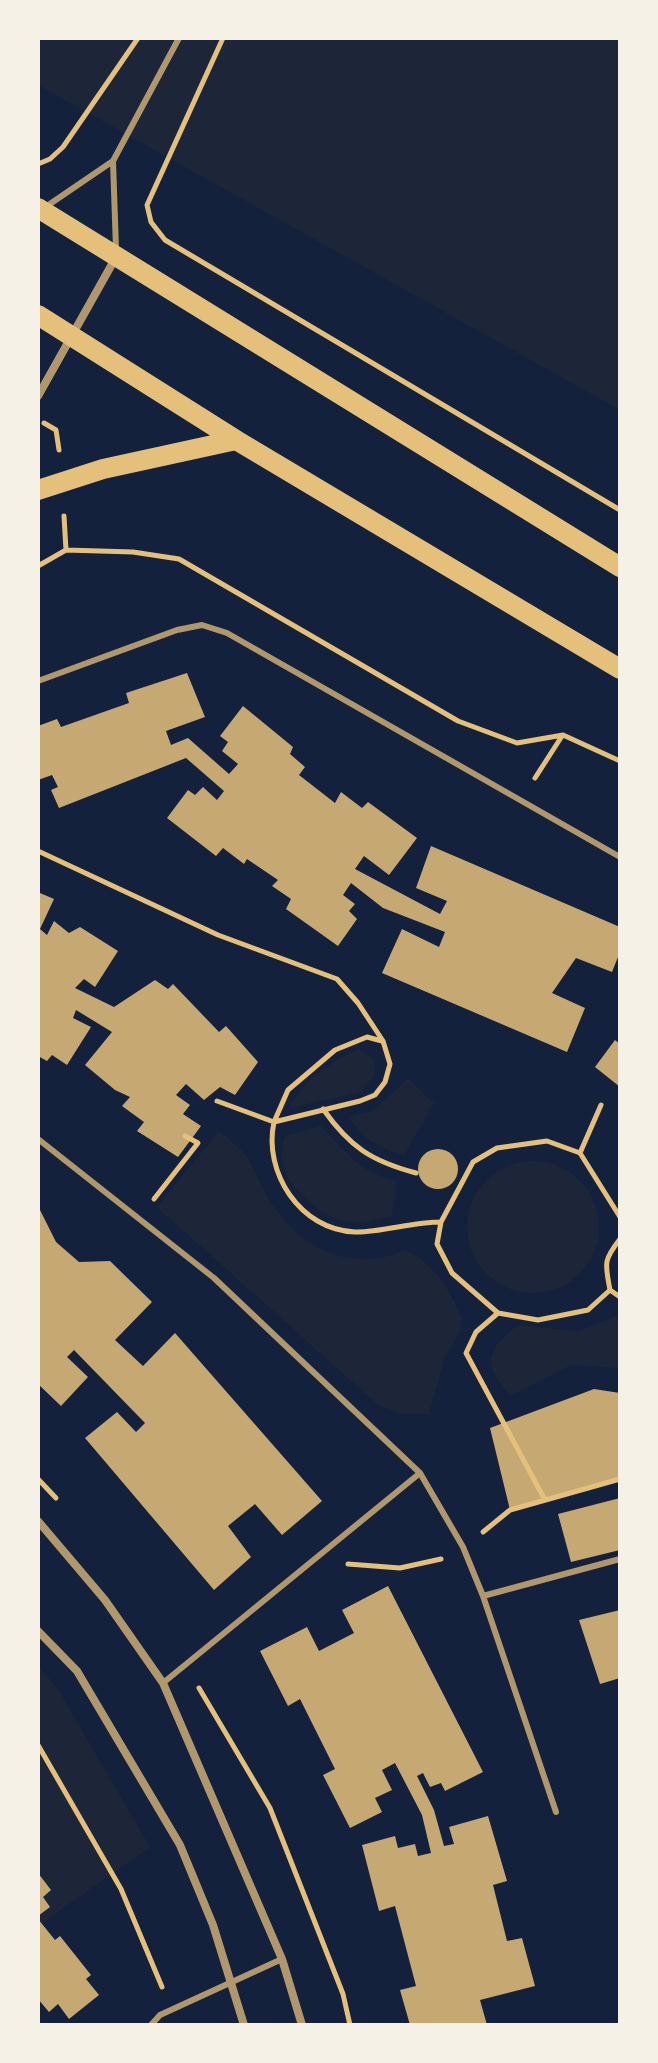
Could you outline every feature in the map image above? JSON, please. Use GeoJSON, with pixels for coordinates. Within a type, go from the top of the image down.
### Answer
{"type":"FeatureCollection","features":[{"type":"Feature","properties":{"kind":"main road"},"geometry":{"type":"LineString","coordinates":[[39,211],[620,567]]}},
{"type":"Feature","properties":{"kind":"main road"},"geometry":{"type":"LineString","coordinates":[[38,315],[236,440],[620,669]]}},
{"type":"Feature","properties":{"kind":"main road"},"geometry":{"type":"LineString","coordinates":[[38,490],[103,469],[236,440]]}},
{"type":"Feature","properties":{"kind":"street"},"geometry":{"type":"LineString","coordinates":[[38,396],[117,256]]}},
{"type":"Feature","properties":{"kind":"street"},"geometry":{"type":"LineString","coordinates":[[38,1521],[105,1600],[163,1683],[282,1959],[302,2025]]}},
{"type":"Feature","properties":{"kind":"street"},"geometry":{"type":"LineString","coordinates":[[38,1631],[77,1671],[180,1845],[213,1925],[244,2025]]}},
{"type":"Feature","properties":{"kind":"lane"},"geometry":{"type":"LineString","coordinates":[[39,211],[113,161],[179,38]]}},
{"type":"Feature","properties":{"kind":"lane"},"geometry":{"type":"LineString","coordinates":[[113,161],[117,256]]}},
{"type":"Feature","properties":{"kind":"lane"},"geometry":{"type":"LineString","coordinates":[[38,681],[177,630],[202,625],[215,629],[497,784],[620,857]]}},
{"type":"Feature","properties":{"kind":"lane"},"geometry":{"type":"LineString","coordinates":[[38,1139],[214,1278],[420,1473],[463,1547],[483,1596],[556,1812]]}},
{"type":"Feature","properties":{"kind":"lane"},"geometry":{"type":"LineString","coordinates":[[163,1683],[420,1473]]}},
{"type":"Feature","properties":{"kind":"lane"},"geometry":{"type":"LineString","coordinates":[[483,1596],[620,1559]]}},
{"type":"Feature","properties":{"kind":"lane"},"geometry":{"type":"LineString","coordinates":[[151,2025],[171,2010],[282,1959]]}},
{"type":"Feature","properties":{"kind":"path"},"geometry":{"type":"LineString","coordinates":[[38,164],[50,159],[63,147],[138,38]]}},
{"type":"Feature","properties":{"kind":"path"},"geometry":{"type":"LineString","coordinates":[[223,38],[147,205],[151,222],[165,240],[620,510]]}},
{"type":"Feature","properties":{"kind":"path"},"geometry":{"type":"LineString","coordinates":[[38,566],[66,550],[133,552],[179,559],[458,721],[517,743],[563,735],[620,761]]}},
{"type":"Feature","properties":{"kind":"path"},"geometry":{"type":"LineString","coordinates":[[538,774],[563,735]]}},
{"type":"Feature","properties":{"kind":"path"},"geometry":{"type":"LineString","coordinates":[[38,851],[218,935],[337,979],[383,1041],[390,1064],[385,1082],[375,1095],[293,1120],[274,1122],[217,1101]]}},
{"type":"Feature","properties":{"kind":"path"},"geometry":{"type":"LineString","coordinates":[[383,1041],[367,1037],[335,1050],[288,1090],[271,1136],[275,1168],[288,1195],[330,1226],[355,1232],[413,1222],[441,1222]]}},
{"type":"Feature","properties":{"kind":"path"},"geometry":{"type":"LineString","coordinates":[[580,1153],[601,1105]]}},
{"type":"Feature","properties":{"kind":"path"},"geometry":{"type":"LineString","coordinates":[[323,1109],[339,1132],[360,1150],[379,1163],[416,1173]]}},
{"type":"Feature","properties":{"kind":"path"},"geometry":{"type":"LineString","coordinates":[[139,1219],[198,1143],[185,1136]]}},
{"type":"Feature","properties":{"kind":"path"},"geometry":{"type":"LineString","coordinates":[[610,1290],[588,1310],[538,1320],[498,1313],[452,1273],[437,1244],[441,1222],[473,1162],[497,1148],[547,1141],[580,1153],[620,1217]]}},
{"type":"Feature","properties":{"kind":"path"},"geometry":{"type":"LineString","coordinates":[[610,1290],[607,1254],[620,1239]]}},
{"type":"Feature","properties":{"kind":"path"},"geometry":{"type":"LineString","coordinates":[[610,1290],[620,1297]]}},
{"type":"Feature","properties":{"kind":"path"},"geometry":{"type":"LineString","coordinates":[[498,1313],[476,1332],[466,1353],[545,1500],[620,1479]]}},
{"type":"Feature","properties":{"kind":"path"},"geometry":{"type":"LineString","coordinates":[[186,1665],[270,1808],[343,1994],[350,2025]]}},
{"type":"Feature","properties":{"kind":"path"},"geometry":{"type":"LineString","coordinates":[[38,1745],[121,1889],[171,2010]]}},
{"type":"Feature","properties":{"kind":"shaded area"},"geometry":{"type":"Polygon","coordinates":[[[38,38],[620,38],[620,410],[38,85],[38,38]]]}},
{"type":"Feature","properties":{"kind":"shaded area"},"geometry":{"type":"Polygon","coordinates":[[[359,1049],[374,1060],[375,1074],[361,1092],[289,1108],[319,1072],[359,1049]]]}},
{"type":"Feature","properties":{"kind":"shaded area"},"geometry":{"type":"Polygon","coordinates":[[[408,1079],[434,1103],[404,1155],[372,1142],[359,1131],[349,1116],[372,1111],[408,1079]]]}},
{"type":"Feature","properties":{"kind":"shaded area"},"geometry":{"type":"Polygon","coordinates":[[[321,1126],[363,1167],[396,1180],[392,1216],[359,1223],[343,1221],[320,1210],[292,1183],[281,1158],[285,1136],[321,1126]]]}},
{"type":"Feature","properties":{"kind":"shaded area"},"geometry":{"type":"Polygon","coordinates":[[[219,1131],[242,1151],[276,1210],[289,1225],[318,1247],[334,1254],[368,1259],[405,1250],[424,1262],[440,1278],[462,1318],[459,1334],[445,1357],[429,1414],[399,1414],[377,1404],[157,1207],[219,1131]]]}},
{"type":"Feature","properties":{"kind":"shaded area"},"geometry":{"type":"Polygon","coordinates":[[[533,1161],[570,1172],[588,1190],[599,1227],[588,1264],[570,1282],[533,1293],[496,1282],[478,1264],[467,1227],[478,1190],[496,1172],[533,1161]]]}},
{"type":"Feature","properties":{"kind":"shaded area"},"geometry":{"type":"Polygon","coordinates":[[[616,1316],[620,1318],[620,1368],[571,1365],[510,1396],[495,1375],[491,1358],[493,1350],[518,1325],[579,1331],[616,1316]]]}},
{"type":"Feature","properties":{"kind":"shaded area"},"geometry":{"type":"Polygon","coordinates":[[[38,1665],[59,1691],[150,1847],[38,1926],[38,1665]]]}},
{"type":"Feature","properties":{"kind":"building"},"geometry":{"type":"Polygon","coordinates":[[[187,673],[205,717],[166,731],[171,745],[188,738],[229,774],[238,764],[222,751],[228,742],[220,736],[243,706],[293,747],[290,754],[305,767],[299,775],[335,803],[341,792],[362,808],[368,802],[417,838],[389,875],[364,856],[355,869],[440,914],[447,901],[416,888],[431,846],[620,927],[620,952],[612,972],[576,958],[552,993],[585,1008],[567,1052],[382,973],[402,929],[439,947],[445,932],[383,908],[351,883],[343,895],[355,904],[349,911],[357,919],[338,946],[286,909],[291,899],[272,886],[278,880],[247,859],[244,864],[223,848],[216,856],[167,818],[188,790],[195,795],[203,787],[217,800],[224,791],[186,758],[59,808],[51,790],[58,787],[52,775],[38,780],[38,726],[57,719],[61,727],[129,703],[126,693],[187,673]]]}},
{"type":"Feature","properties":{"kind":"building"},"geometry":{"type":"Polygon","coordinates":[[[40,893],[54,899],[40,929],[47,935],[54,921],[69,933],[80,927],[118,951],[95,987],[84,979],[75,988],[114,1007],[155,980],[168,989],[173,984],[219,1032],[226,1026],[258,1062],[235,1095],[220,1087],[204,1100],[186,1084],[176,1095],[190,1105],[183,1114],[201,1126],[178,1157],[137,1131],[144,1122],[122,1106],[130,1097],[115,1090],[85,1065],[112,1032],[76,1010],[73,1018],[91,1027],[67,1065],[52,1055],[47,1061],[38,1056],[40,893]]]}},
{"type":"Feature","properties":{"kind":"building"},"geometry":{"type":"Polygon","coordinates":[[[615,1040],[620,1044],[620,1087],[595,1067],[615,1040]]]}},
{"type":"Feature","properties":{"kind":"building"},"geometry":{"type":"Polygon","coordinates":[[[438,1149],[452,1155],[458,1169],[452,1183],[438,1189],[424,1183],[418,1169],[424,1155],[438,1149]]]}},
{"type":"Feature","properties":{"kind":"building"},"geometry":{"type":"Polygon","coordinates":[[[38,1206],[56,1242],[79,1262],[110,1261],[152,1302],[115,1340],[143,1366],[175,1333],[322,1501],[282,1535],[255,1504],[228,1526],[251,1557],[214,1590],[85,1438],[117,1412],[136,1432],[145,1423],[74,1350],[67,1357],[88,1377],[61,1406],[38,1384],[38,1206]]]}},
{"type":"Feature","properties":{"kind":"building"},"geometry":{"type":"Polygon","coordinates":[[[594,1389],[620,1393],[620,1479],[510,1510],[490,1428],[594,1389]]]}},
{"type":"Feature","properties":{"kind":"building"},"geometry":{"type":"Polygon","coordinates":[[[620,1498],[620,1550],[571,1562],[558,1514],[620,1498]]]}},
{"type":"Feature","properties":{"kind":"building"},"geometry":{"type":"Polygon","coordinates":[[[388,1586],[483,1772],[445,1791],[441,1783],[430,1787],[423,1773],[417,1776],[434,1810],[444,1846],[454,1844],[449,1827],[488,1816],[507,1881],[493,1885],[507,1941],[522,1938],[535,1986],[480,2000],[487,2025],[410,2025],[400,1990],[416,1986],[395,1906],[379,1911],[362,1845],[395,1836],[398,1848],[415,1844],[418,1856],[431,1853],[422,1815],[395,1763],[382,1770],[392,1790],[375,1798],[382,1812],[350,1828],[323,1775],[335,1769],[300,1699],[288,1706],[260,1651],[307,1627],[319,1651],[354,1633],[342,1610],[388,1586]]]}},
{"type":"Feature","properties":{"kind":"building"},"geometry":{"type":"Polygon","coordinates":[[[620,1610],[620,1678],[600,1684],[579,1620],[620,1610]]]}},
{"type":"Feature","properties":{"kind":"building"},"geometry":{"type":"Polygon","coordinates":[[[38,1873],[51,1890],[43,1897],[50,1907],[38,1916],[38,1873]]]}},
{"type":"Feature","properties":{"kind":"building"},"geometry":{"type":"Polygon","coordinates":[[[38,1919],[55,1940],[60,1936],[91,1975],[86,1979],[99,1995],[69,2019],[58,2004],[49,2012],[38,1999],[38,1919]]]}}]}
